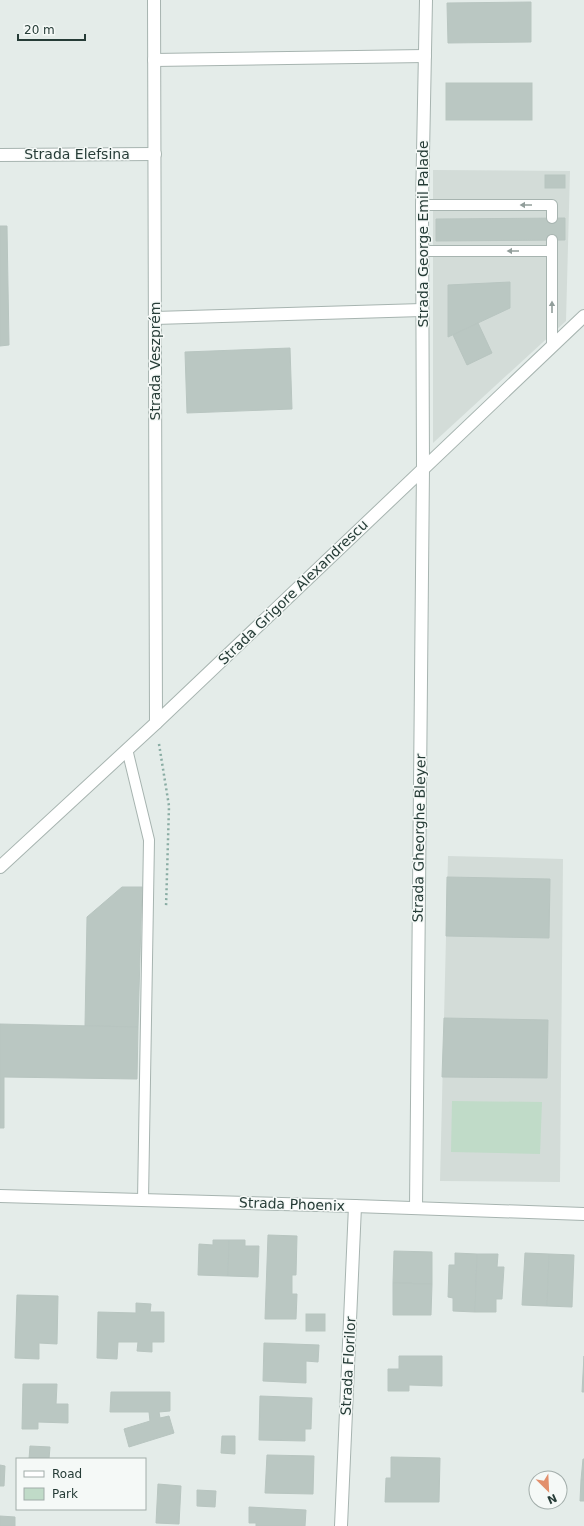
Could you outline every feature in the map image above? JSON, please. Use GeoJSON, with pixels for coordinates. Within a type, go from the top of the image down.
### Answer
{"type":"FeatureCollection","features":[{"type":"Feature","properties":{"kind":"street","name":"Strada Veszprém"},"geometry":{"type":"LineString","coordinates":[[154,0],[156,723]]}},
{"type":"Feature","properties":{"kind":"street","name":"Strada George Emil Palade"},"geometry":{"type":"LineString","coordinates":[[423,468],[422,205],[426,0]]}},
{"type":"Feature","properties":{"kind":"street"},"geometry":{"type":"LineString","coordinates":[[154,60],[424,56]]}},
{"type":"Feature","properties":{"kind":"street","name":"Strada Elefsina"},"geometry":{"type":"LineString","coordinates":[[0,154],[155,154]]}},
{"type":"Feature","properties":{"kind":"street"},"geometry":{"type":"LineString","coordinates":[[155,318],[422,310]]}},
{"type":"Feature","properties":{"kind":"street","name":"Strada Grigore Alexandrescu"},"geometry":{"type":"LineString","coordinates":[[0,867],[156,723],[584,316]]}},
{"type":"Feature","properties":{"kind":"street","name":"Strada Gheorghe Bleyer"},"geometry":{"type":"LineString","coordinates":[[416,1208],[423,468]]}},
{"type":"Feature","properties":{"kind":"street","name":"Strada Phoenix"},"geometry":{"type":"LineString","coordinates":[[0,1196],[584,1214]]}},
{"type":"Feature","properties":{"kind":"street","name":"Strada Florilor"},"geometry":{"type":"LineString","coordinates":[[341,1526],[355,1206]]}},
{"type":"Feature","properties":{"kind":"lane"},"geometry":{"type":"LineString","coordinates":[[422,205],[552,205],[552,218]]}},
{"type":"Feature","properties":{"kind":"lane"},"geometry":{"type":"LineString","coordinates":[[552,240],[552,346]]}},
{"type":"Feature","properties":{"kind":"lane"},"geometry":{"type":"LineString","coordinates":[[422,251],[552,251]]}},
{"type":"Feature","properties":{"kind":"lane"},"geometry":{"type":"LineString","coordinates":[[127,749],[148,840],[143,1200]]}},
{"type":"Feature","properties":{"kind":"shaded area"},"geometry":{"type":"Polygon","coordinates":[[[433,170],[570,171],[566,321],[433,443],[433,170]]]}},
{"type":"Feature","properties":{"kind":"shaded area"},"geometry":{"type":"Polygon","coordinates":[[[448,856],[563,859],[560,1182],[440,1181],[448,856]]]}},
{"type":"Feature","properties":{"kind":"green space"},"geometry":{"type":"Polygon","coordinates":[[[452,1101],[542,1102],[540,1154],[451,1152],[452,1101]]]}},
{"type":"Feature","properties":{"kind":"building"},"geometry":{"type":"Polygon","coordinates":[[[531,2],[531,42],[448,43],[447,3],[531,2]]]}},
{"type":"Feature","properties":{"kind":"building"},"geometry":{"type":"Polygon","coordinates":[[[446,83],[532,83],[532,120],[446,120],[446,83]]]}},
{"type":"Feature","properties":{"kind":"building"},"geometry":{"type":"Polygon","coordinates":[[[545,175],[565,175],[565,188],[545,188],[545,175]]]}},
{"type":"Feature","properties":{"kind":"building"},"geometry":{"type":"Polygon","coordinates":[[[565,218],[565,240],[436,241],[436,219],[565,218]]]}},
{"type":"Feature","properties":{"kind":"building"},"geometry":{"type":"Polygon","coordinates":[[[0,226],[7,226],[9,345],[0,346],[0,226]]]}},
{"type":"Feature","properties":{"kind":"building"},"geometry":{"type":"Polygon","coordinates":[[[510,282],[510,308],[448,337],[448,285],[510,282]]]}},
{"type":"Feature","properties":{"kind":"building"},"geometry":{"type":"Polygon","coordinates":[[[478,323],[492,353],[467,365],[453,335],[478,323]]]}},
{"type":"Feature","properties":{"kind":"building"},"geometry":{"type":"Polygon","coordinates":[[[290,348],[292,409],[187,413],[185,352],[290,348]]]}},
{"type":"Feature","properties":{"kind":"building"},"geometry":{"type":"Polygon","coordinates":[[[447,877],[550,879],[549,938],[446,936],[447,877]]]}},
{"type":"Feature","properties":{"kind":"building"},"geometry":{"type":"Polygon","coordinates":[[[122,887],[142,887],[138,1027],[85,1026],[87,917],[122,887]]]}},
{"type":"Feature","properties":{"kind":"building"},"geometry":{"type":"Polygon","coordinates":[[[444,1018],[548,1020],[547,1078],[442,1077],[444,1018]]]}},
{"type":"Feature","properties":{"kind":"building"},"geometry":{"type":"Polygon","coordinates":[[[0,1024],[138,1027],[137,1079],[4,1077],[4,1128],[0,1128],[0,1024]]]}},
{"type":"Feature","properties":{"kind":"building"},"geometry":{"type":"Polygon","coordinates":[[[268,1235],[297,1236],[296,1275],[292,1275],[292,1294],[297,1294],[296,1319],[265,1319],[268,1235]]]}},
{"type":"Feature","properties":{"kind":"building"},"geometry":{"type":"Polygon","coordinates":[[[213,1240],[229,1240],[228,1276],[198,1275],[199,1244],[213,1245],[213,1240]]]}},
{"type":"Feature","properties":{"kind":"building"},"geometry":{"type":"Polygon","coordinates":[[[229,1240],[245,1240],[245,1246],[259,1246],[258,1277],[228,1276],[229,1240]]]}},
{"type":"Feature","properties":{"kind":"building"},"geometry":{"type":"Polygon","coordinates":[[[394,1251],[432,1252],[432,1284],[393,1283],[394,1251]]]}},
{"type":"Feature","properties":{"kind":"building"},"geometry":{"type":"Polygon","coordinates":[[[455,1253],[477,1254],[475,1312],[453,1311],[453,1298],[448,1297],[449,1265],[455,1265],[455,1253]]]}},
{"type":"Feature","properties":{"kind":"building"},"geometry":{"type":"Polygon","coordinates":[[[525,1253],[549,1254],[547,1306],[522,1305],[525,1253]]]}},
{"type":"Feature","properties":{"kind":"building"},"geometry":{"type":"Polygon","coordinates":[[[477,1254],[498,1254],[497,1267],[504,1267],[502,1299],[496,1299],[496,1312],[475,1312],[477,1254]]]}},
{"type":"Feature","properties":{"kind":"building"},"geometry":{"type":"Polygon","coordinates":[[[549,1254],[574,1255],[572,1307],[547,1306],[549,1254]]]}},
{"type":"Feature","properties":{"kind":"building"},"geometry":{"type":"Polygon","coordinates":[[[393,1283],[432,1284],[431,1315],[393,1315],[393,1283]]]}},
{"type":"Feature","properties":{"kind":"building"},"geometry":{"type":"Polygon","coordinates":[[[17,1295],[58,1296],[57,1344],[39,1343],[39,1359],[15,1358],[17,1295]]]}},
{"type":"Feature","properties":{"kind":"building"},"geometry":{"type":"Polygon","coordinates":[[[136,1303],[151,1304],[150,1312],[164,1312],[164,1342],[152,1342],[152,1352],[137,1351],[138,1342],[118,1342],[117,1359],[97,1358],[98,1312],[136,1313],[136,1303]]]}},
{"type":"Feature","properties":{"kind":"building"},"geometry":{"type":"Polygon","coordinates":[[[306,1314],[325,1314],[325,1331],[306,1331],[306,1314]]]}},
{"type":"Feature","properties":{"kind":"building"},"geometry":{"type":"Polygon","coordinates":[[[264,1343],[319,1345],[318,1362],[306,1361],[306,1383],[263,1381],[264,1343]]]}},
{"type":"Feature","properties":{"kind":"building"},"geometry":{"type":"Polygon","coordinates":[[[399,1356],[442,1356],[442,1386],[409,1385],[409,1391],[388,1391],[388,1369],[399,1369],[399,1356]]]}},
{"type":"Feature","properties":{"kind":"building"},"geometry":{"type":"Polygon","coordinates":[[[584,1356],[584,1392],[582,1392],[584,1356]]]}},
{"type":"Feature","properties":{"kind":"building"},"geometry":{"type":"Polygon","coordinates":[[[23,1384],[57,1384],[56,1404],[68,1404],[68,1423],[38,1422],[38,1429],[22,1429],[23,1384]]]}},
{"type":"Feature","properties":{"kind":"building"},"geometry":{"type":"Polygon","coordinates":[[[111,1392],[170,1392],[170,1411],[159,1412],[160,1418],[169,1416],[174,1433],[129,1447],[124,1429],[150,1421],[149,1412],[110,1412],[111,1392]]]}},
{"type":"Feature","properties":{"kind":"building"},"geometry":{"type":"Polygon","coordinates":[[[260,1396],[312,1398],[311,1429],[305,1429],[305,1441],[259,1440],[260,1396]]]}},
{"type":"Feature","properties":{"kind":"building"},"geometry":{"type":"Polygon","coordinates":[[[222,1436],[235,1436],[235,1454],[221,1453],[222,1436]]]}},
{"type":"Feature","properties":{"kind":"building"},"geometry":{"type":"Polygon","coordinates":[[[30,1446],[50,1447],[49,1458],[29,1458],[30,1446]]]}},
{"type":"Feature","properties":{"kind":"building"},"geometry":{"type":"Polygon","coordinates":[[[267,1455],[314,1456],[313,1494],[265,1493],[267,1455]]]}},
{"type":"Feature","properties":{"kind":"building"},"geometry":{"type":"Polygon","coordinates":[[[391,1457],[440,1458],[439,1502],[385,1502],[386,1478],[391,1478],[391,1457]]]}},
{"type":"Feature","properties":{"kind":"building"},"geometry":{"type":"Polygon","coordinates":[[[583,1459],[584,1480],[581,1480],[583,1459]]]}},
{"type":"Feature","properties":{"kind":"building"},"geometry":{"type":"Polygon","coordinates":[[[0,1465],[5,1466],[4,1486],[0,1486],[0,1465]]]}},
{"type":"Feature","properties":{"kind":"building"},"geometry":{"type":"Polygon","coordinates":[[[581,1480],[584,1480],[584,1501],[580,1501],[581,1480]]]}},
{"type":"Feature","properties":{"kind":"building"},"geometry":{"type":"Polygon","coordinates":[[[158,1484],[181,1486],[179,1524],[156,1523],[158,1484]]]}},
{"type":"Feature","properties":{"kind":"building"},"geometry":{"type":"Polygon","coordinates":[[[197,1490],[216,1491],[215,1507],[197,1506],[197,1490]]]}},
{"type":"Feature","properties":{"kind":"building"},"geometry":{"type":"Polygon","coordinates":[[[249,1507],[306,1510],[305,1526],[256,1526],[256,1523],[249,1523],[249,1507]]]}},
{"type":"Feature","properties":{"kind":"building"},"geometry":{"type":"Polygon","coordinates":[[[0,1516],[15,1517],[15,1526],[0,1526],[0,1516]]]}}]}
